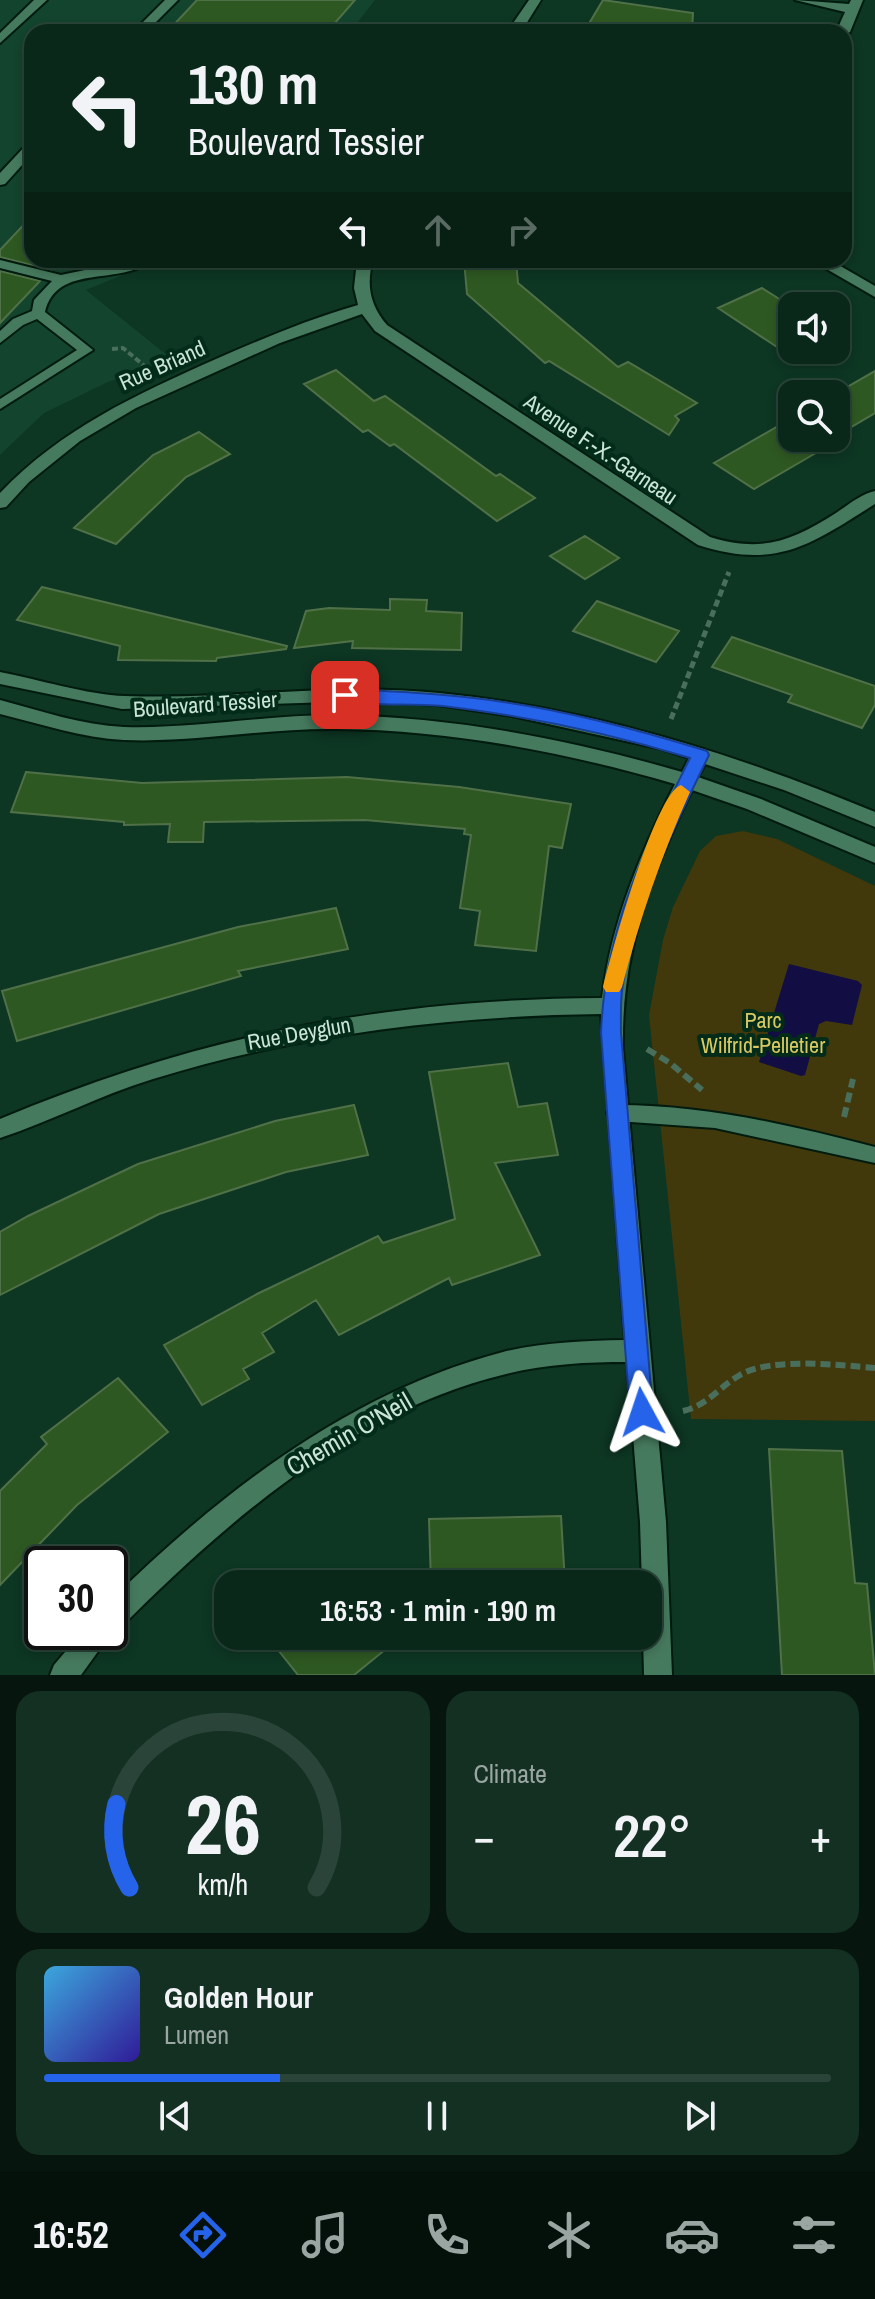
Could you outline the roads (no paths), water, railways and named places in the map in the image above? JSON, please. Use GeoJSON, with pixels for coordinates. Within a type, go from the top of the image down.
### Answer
{"type":"FeatureCollection","features":[{"type":"Feature","properties":{"kind":"street"},"geometry":{"type":"LineString","coordinates":[[519,24],[535,0]]}},
{"type":"Feature","properties":{"kind":"street"},"geometry":{"type":"LineString","coordinates":[[801,0],[855,4],[846,24]]}},
{"type":"Feature","properties":{"kind":"street"},"geometry":{"type":"LineString","coordinates":[[363,268],[361,278],[365,308]]}},
{"type":"Feature","properties":{"kind":"street"},"geometry":{"type":"LineString","coordinates":[[833,268],[875,292]]}},
{"type":"Feature","properties":{"kind":"street","name":"Avenue F.-X.-Garneau"},"geometry":{"type":"LineString","coordinates":[[365,308],[381,328],[410,349],[675,525],[717,546],[747,553],[792,545],[875,496]]}},
{"type":"Feature","properties":{"kind":"street","name":"Rue Briand"},"geometry":{"type":"LineString","coordinates":[[0,503],[25,475],[59,447],[117,409],[272,340],[365,308]]}},
{"type":"Feature","properties":{"kind":"street","name":"Boulevard Tessier"},"geometry":{"type":"LineString","coordinates":[[0,678],[122,703],[326,695],[438,699],[573,721],[700,755],[791,785],[875,820]]}},
{"type":"Feature","properties":{"kind":"street","name":"Boulevard Tessier"},"geometry":{"type":"LineString","coordinates":[[0,707],[66,725],[118,733],[324,722],[448,729],[530,741],[687,781],[789,817],[875,856]]}},
{"type":"Feature","properties":{"kind":"street"},"geometry":{"type":"LineString","coordinates":[[658,1675],[656,1563],[617,1113],[611,1006],[623,936],[655,848],[700,755]]}},
{"type":"Feature","properties":{"kind":"street","name":"Rue Deyglun"},"geometry":{"type":"LineString","coordinates":[[0,1129],[138,1073],[276,1036],[369,1021],[505,1007],[611,1006]]}},
{"type":"Feature","properties":{"kind":"street","name":"Chemin O'Neil"},"geometry":{"type":"LineString","coordinates":[[128,1602],[164,1565],[236,1503],[320,1446],[400,1402],[447,1381],[502,1364],[562,1353],[637,1351]]}},
{"type":"Feature","properties":{"kind":"street"},"geometry":{"type":"LineString","coordinates":[[64,1675],[84,1650]]}},
{"type":"Feature","properties":{"kind":"lane"},"geometry":{"type":"LineString","coordinates":[[0,39],[41,0]]}},
{"type":"Feature","properties":{"kind":"lane"},"geometry":{"type":"LineString","coordinates":[[147,24],[172,0]]}},
{"type":"Feature","properties":{"kind":"lane"},"geometry":{"type":"LineString","coordinates":[[0,181],[24,155]]}},
{"type":"Feature","properties":{"kind":"lane"},"geometry":{"type":"LineString","coordinates":[[0,264],[61,279],[120,268]]}},
{"type":"Feature","properties":{"kind":"lane"},"geometry":{"type":"LineString","coordinates":[[38,313],[41,300],[61,279]]}},
{"type":"Feature","properties":{"kind":"lane"},"geometry":{"type":"LineString","coordinates":[[0,339],[18,322],[38,313]]}},
{"type":"Feature","properties":{"kind":"lane"},"geometry":{"type":"LineString","coordinates":[[0,405],[86,350],[38,313]]}},
{"type":"Feature","properties":{"kind":"lane"},"geometry":{"type":"LineString","coordinates":[[617,1113],[699,1115],[875,1155]]}},
{"type":"Feature","properties":{"kind":"park label","name":"Parc Wilfrid-Pelletier"},"geometry":{"type":"Point","coordinates":[763,1032]}}]}
